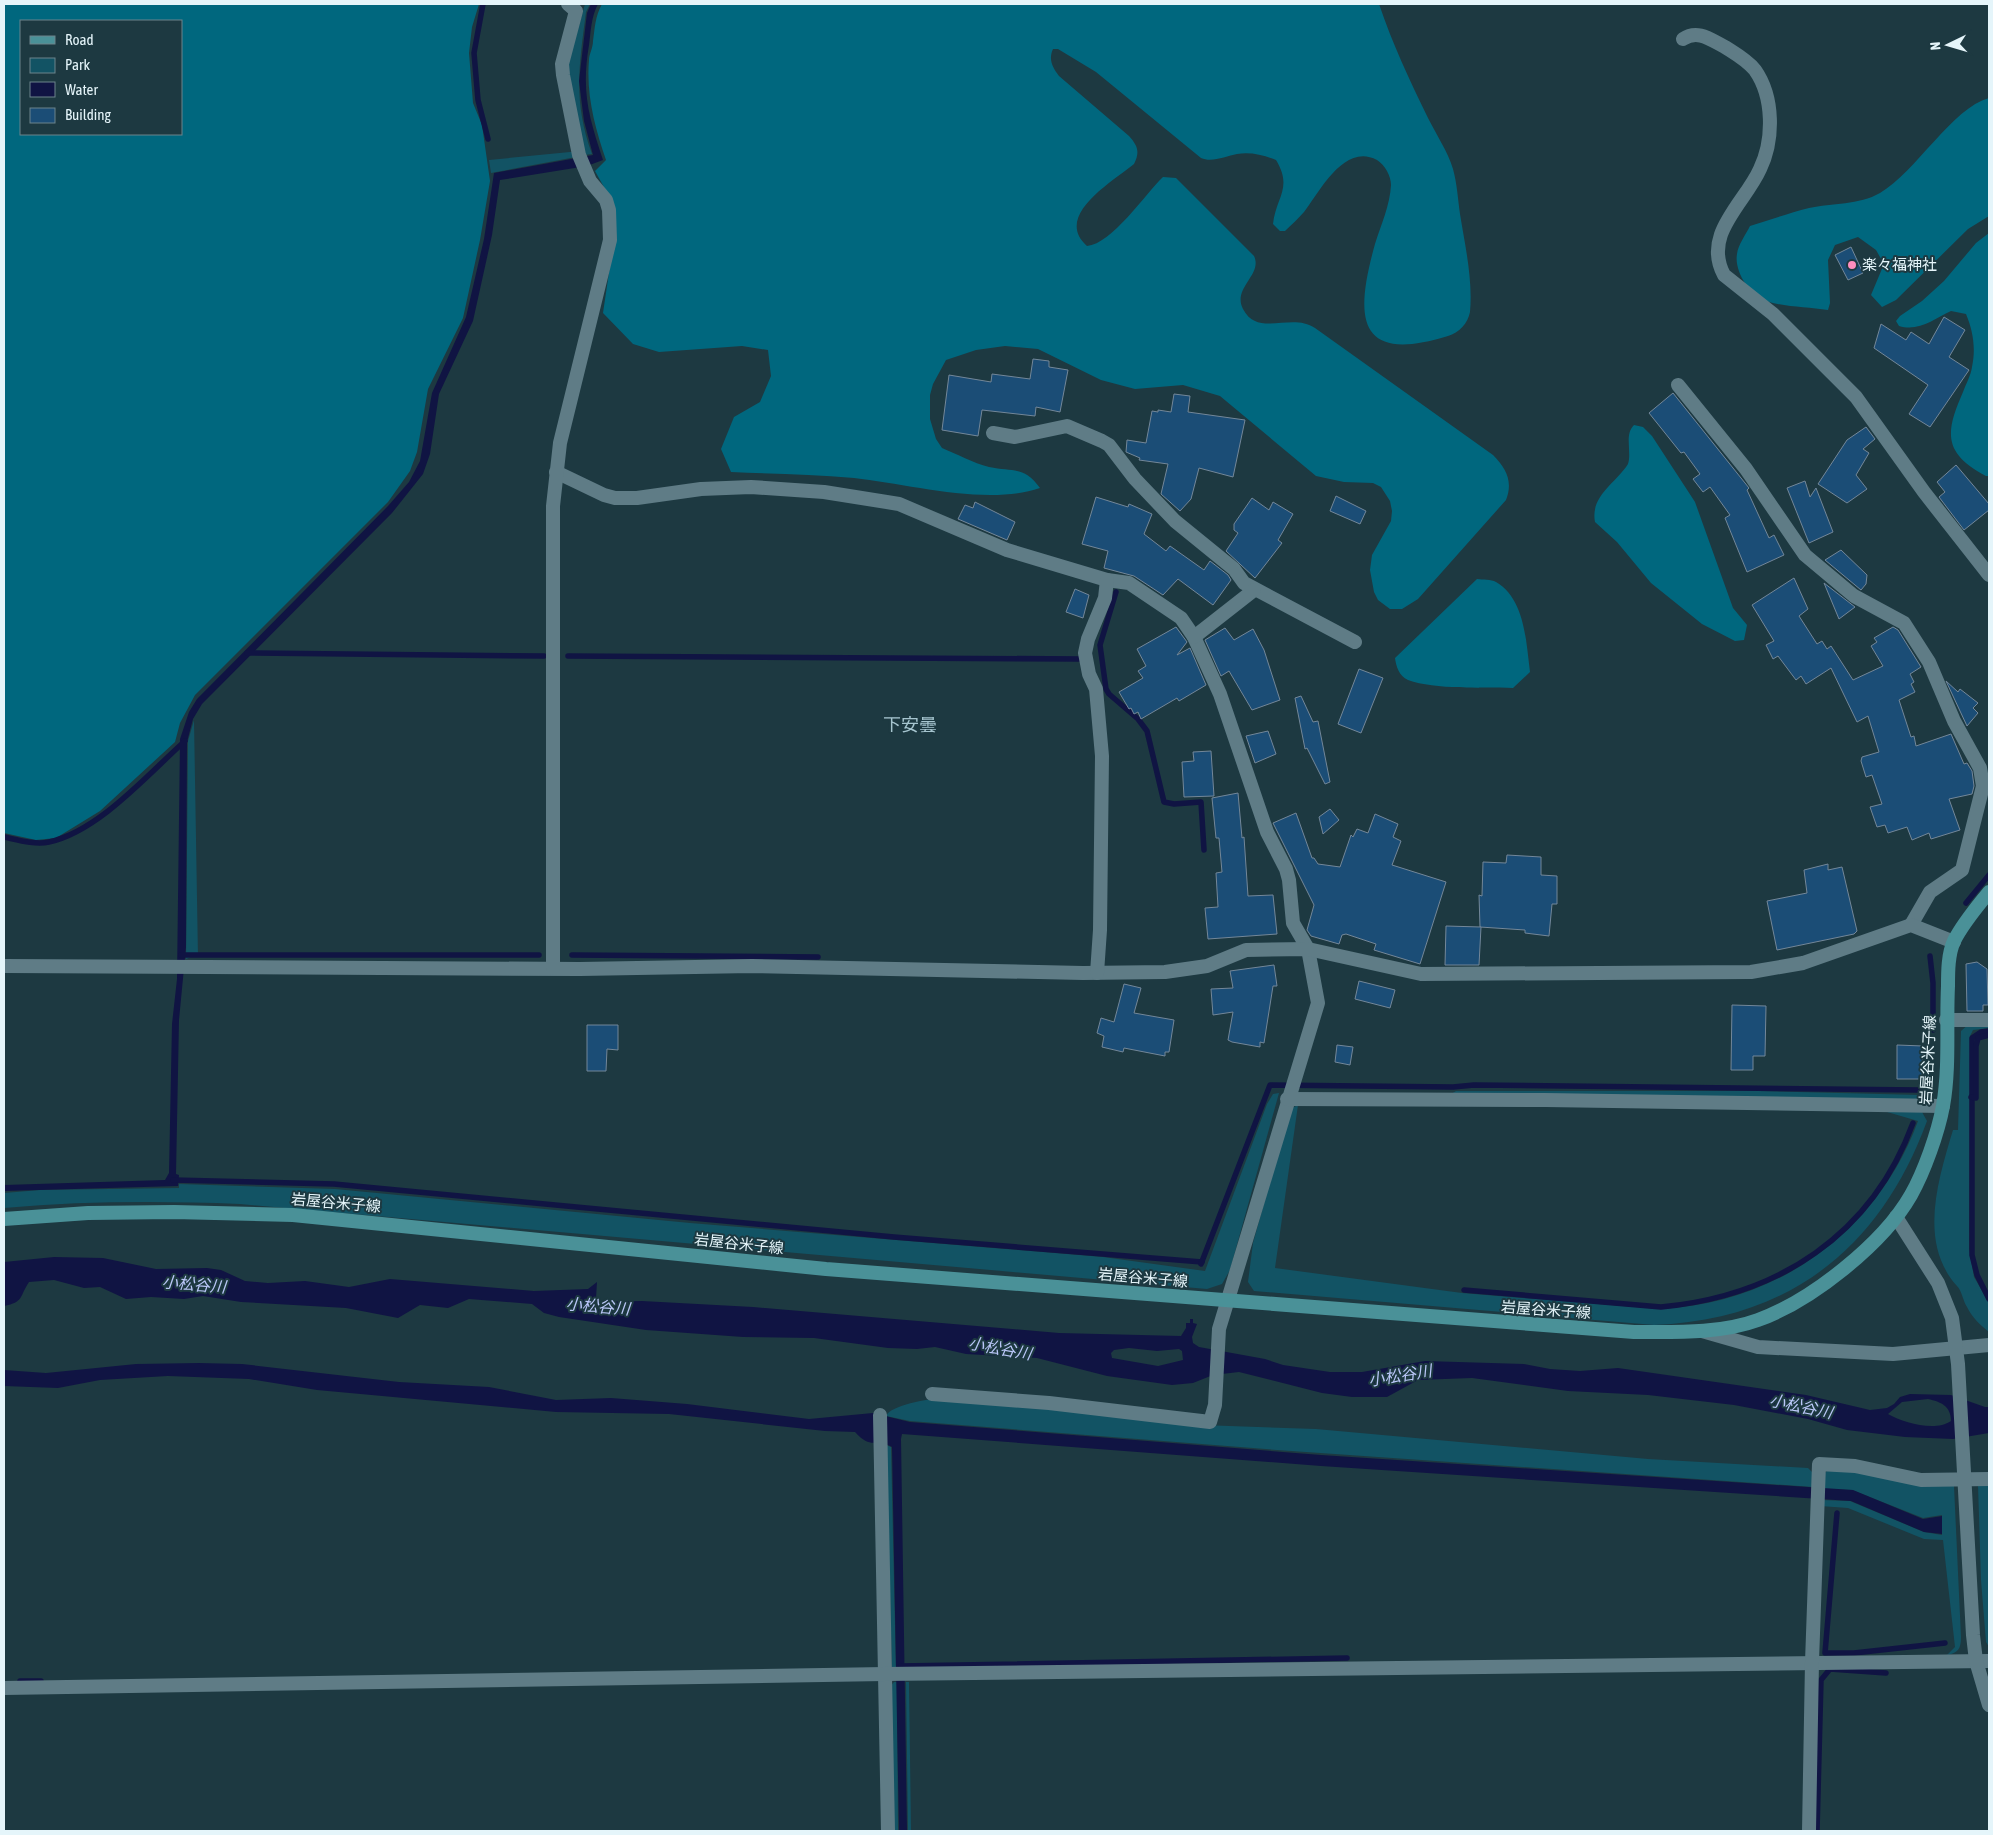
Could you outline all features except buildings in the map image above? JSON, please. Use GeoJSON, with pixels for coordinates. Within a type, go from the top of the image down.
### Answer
{"type":"FeatureCollection","features":[{"type":"Feature","properties":{"kind":"main road","name":"岩屋谷米子線"},"geometry":{"type":"LineString","coordinates":[[4,1220],[88,1212],[293,1215],[826,1269],[1228,1302],[1634,1332],[1702,1331],[1757,1321],[1791,1305],[1851,1263],[1896,1217],[1911,1195],[1935,1134],[1943,1106],[1947,1060],[1948,968],[1954,942],[1976,907],[1989,892]]}},
{"type":"Feature","properties":{"kind":"street"},"geometry":{"type":"LineString","coordinates":[[553,968],[553,506],[560,443],[610,240],[608,205],[584,170],[579,156],[562,70],[576,10],[568,4]]}},
{"type":"Feature","properties":{"kind":"street"},"geometry":{"type":"LineString","coordinates":[[1683,39],[1703,35],[1740,56],[1755,71],[1766,96],[1769,139],[1764,160],[1760,170],[1729,216],[1718,243],[1720,266],[1724,274],[1773,314],[1856,397],[1924,492],[1989,575]]}},
{"type":"Feature","properties":{"kind":"street"},"geometry":{"type":"LineString","coordinates":[[4,966],[553,968],[752,966],[1097,973],[1165,972],[1207,966],[1246,950],[1308,949],[1421,974],[1751,972],[1803,963],[1911,925],[1930,892],[1962,870],[1982,786],[1980,768],[1954,721],[1929,662],[1904,623],[1854,596],[1805,555],[1746,469],[1678,385]]}},
{"type":"Feature","properties":{"kind":"street"},"geometry":{"type":"LineString","coordinates":[[993,433],[1015,437],[1067,426],[1109,445],[1135,479],[1175,522],[1234,570],[1244,583],[1355,642]]}},
{"type":"Feature","properties":{"kind":"street"},"geometry":{"type":"LineString","coordinates":[[556,472],[604,495],[615,498],[637,498],[701,489],[751,487],[824,492],[899,504],[1007,550],[1107,580],[1129,584],[1181,618],[1194,637],[1220,694],[1267,832],[1286,869],[1289,880],[1293,923],[1308,949],[1318,1002],[1219,1329],[1215,1405],[1210,1422],[1049,1403],[932,1394]]}},
{"type":"Feature","properties":{"kind":"street"},"geometry":{"type":"LineString","coordinates":[[1097,973],[1100,930],[1102,756],[1096,689],[1089,674],[1085,653],[1088,639],[1105,598],[1107,580]]}},
{"type":"Feature","properties":{"kind":"street"},"geometry":{"type":"LineString","coordinates":[[1194,637],[1254,590]]}},
{"type":"Feature","properties":{"kind":"street"},"geometry":{"type":"LineString","coordinates":[[1911,925],[1954,942]]}},
{"type":"Feature","properties":{"kind":"street"},"geometry":{"type":"LineString","coordinates":[[1946,1020],[1989,1020]]}},
{"type":"Feature","properties":{"kind":"street"},"geometry":{"type":"LineString","coordinates":[[1288,1096],[1943,1106]]}},
{"type":"Feature","properties":{"kind":"street"},"geometry":{"type":"LineString","coordinates":[[1896,1217],[1938,1283],[1952,1318],[1958,1364],[1964,1481],[1989,1705]]}},
{"type":"Feature","properties":{"kind":"street"},"geometry":{"type":"LineString","coordinates":[[1702,1331],[1758,1347],[1893,1354],[1956,1349],[1981,1344],[1989,1345]]}},
{"type":"Feature","properties":{"kind":"street"},"geometry":{"type":"LineString","coordinates":[[880,1415],[888,1831]]}},
{"type":"Feature","properties":{"kind":"street"},"geometry":{"type":"LineString","coordinates":[[1809,1831],[1812,1662],[1819,1464],[1855,1466],[1920,1480],[1964,1481],[1989,1479]]}},
{"type":"Feature","properties":{"kind":"street"},"geometry":{"type":"LineString","coordinates":[[4,1688],[886,1674],[1983,1661]]}},
{"type":"Feature","properties":{"kind":"green space"},"geometry":{"type":"Polygon","coordinates":[[[585,4],[590,4],[586,12],[579,83],[582,117],[592,154],[584,155],[565,75],[585,4]]]}},
{"type":"Feature","properties":{"kind":"green space"},"geometry":{"type":"Polygon","coordinates":[[[574,152],[576,157],[491,173],[489,160],[574,152]]]}},
{"type":"Feature","properties":{"kind":"green space"},"geometry":{"type":"Polygon","coordinates":[[[194,720],[198,957],[186,959],[188,741],[194,720]]]}},
{"type":"Feature","properties":{"kind":"green space"},"geometry":{"type":"Polygon","coordinates":[[[1989,1023],[1989,1028],[1973,1030],[1970,1036],[1969,1248],[1974,1277],[1989,1303],[1989,1332],[1971,1314],[1959,1288],[1945,1269],[1938,1251],[1935,1211],[1937,1190],[1953,1130],[1958,1130],[1961,1031],[1969,1024],[1989,1023]]]}},
{"type":"Feature","properties":{"kind":"green space"},"geometry":{"type":"Polygon","coordinates":[[[1924,1080],[1929,1086],[1926,1100],[1451,1094],[1456,1091],[1757,1091],[1921,1095],[1925,1089],[1921,1081],[1924,1080]]]}},
{"type":"Feature","properties":{"kind":"green space"},"geometry":{"type":"Polygon","coordinates":[[[1279,1093],[1230,1270],[1222,1284],[1207,1289],[240,1204],[122,1202],[4,1208],[4,1193],[40,1190],[179,1188],[179,1184],[335,1189],[690,1223],[1103,1257],[1205,1271],[1267,1104],[1273,1094],[1279,1093]]]}},
{"type":"Feature","properties":{"kind":"green space"},"geometry":{"type":"Polygon","coordinates":[[[1298,1105],[1275,1268],[1462,1293],[1660,1309],[1703,1304],[1744,1293],[1783,1276],[1818,1254],[1850,1228],[1877,1196],[1900,1160],[1918,1121],[1870,1107],[1922,1112],[1927,1121],[1908,1166],[1884,1205],[1856,1240],[1824,1268],[1788,1291],[1748,1309],[1703,1320],[1654,1325],[1254,1291],[1248,1282],[1253,1243],[1288,1117],[1292,1108],[1298,1105]]]}},
{"type":"Feature","properties":{"kind":"green space"},"geometry":{"type":"Polygon","coordinates":[[[940,1398],[1201,1425],[1316,1429],[1648,1459],[1808,1468],[1812,1472],[1813,1487],[1277,1450],[910,1421],[886,1416],[889,1412],[902,1406],[940,1398]]]}},
{"type":"Feature","properties":{"kind":"green space"},"geometry":{"type":"Polygon","coordinates":[[[886,1445],[891,1447],[896,1670],[892,1669],[886,1445]]]}},
{"type":"Feature","properties":{"kind":"green space"},"geometry":{"type":"Polygon","coordinates":[[[1829,1469],[1954,1486],[1961,1637],[1960,1645],[1956,1652],[1947,1655],[1955,1647],[1943,1540],[1924,1539],[1848,1508],[1820,1506],[1820,1500],[1850,1501],[1924,1532],[1942,1535],[1942,1515],[1923,1518],[1852,1490],[1820,1489],[1823,1475],[1829,1469]]]}},
{"type":"Feature","properties":{"kind":"green space"},"geometry":{"type":"Polygon","coordinates":[[[1989,1483],[1989,1647],[1986,1642],[1981,1580],[1978,1485],[1989,1483]]]}},
{"type":"Feature","properties":{"kind":"green space"},"geometry":{"type":"Polygon","coordinates":[[[894,1682],[897,1682],[898,1831],[891,1831],[889,1688],[894,1682]]]}},
{"type":"Feature","properties":{"kind":"green space"},"geometry":{"type":"Polygon","coordinates":[[[906,1682],[909,1682],[911,1831],[908,1831],[906,1682]]]}},
{"type":"Feature","properties":{"kind":"shaded area"},"geometry":{"type":"Polygon","coordinates":[[[4,4],[479,4],[472,27],[469,53],[473,103],[482,125],[490,181],[480,240],[463,318],[428,389],[417,452],[410,471],[388,502],[195,695],[180,723],[175,742],[100,811],[56,838],[36,840],[4,833],[4,4]]]}},
{"type":"Feature","properties":{"kind":"shaded area"},"geometry":{"type":"Polygon","coordinates":[[[602,4],[1379,4],[1402,62],[1448,156],[1454,174],[1468,263],[1471,300],[1467,320],[1459,330],[1452,335],[1418,343],[1395,344],[1379,339],[1370,329],[1365,313],[1368,271],[1387,207],[1391,185],[1387,171],[1377,160],[1365,156],[1354,158],[1343,164],[1325,182],[1302,215],[1285,231],[1280,231],[1273,224],[1283,185],[1281,170],[1276,160],[1262,155],[1247,153],[1214,159],[1201,158],[1096,72],[1058,49],[1053,49],[1051,60],[1059,76],[1129,136],[1137,149],[1134,164],[1100,190],[1081,212],[1077,223],[1078,235],[1087,246],[1097,243],[1107,237],[1128,217],[1163,177],[1176,178],[1254,256],[1255,269],[1241,295],[1243,309],[1249,317],[1257,322],[1266,324],[1296,322],[1315,328],[1493,455],[1502,465],[1509,482],[1506,500],[1418,599],[1402,609],[1390,609],[1378,600],[1374,592],[1370,570],[1372,555],[1391,521],[1390,501],[1381,487],[1373,483],[1344,482],[1316,476],[1220,396],[1183,385],[1135,389],[1101,380],[1038,349],[1005,346],[976,350],[946,360],[933,384],[930,395],[930,419],[936,439],[942,448],[989,467],[1023,473],[1029,476],[1040,488],[1019,493],[996,495],[972,494],[854,478],[731,472],[721,449],[734,417],[760,402],[771,376],[768,350],[742,346],[659,352],[633,344],[603,313],[614,239],[614,205],[595,171],[606,160],[592,111],[588,73],[596,22],[602,4]]]}},
{"type":"Feature","properties":{"kind":"shaded area"},"geometry":{"type":"Polygon","coordinates":[[[1989,98],[1989,216],[1968,229],[1896,300],[1882,307],[1871,295],[1884,264],[1876,250],[1858,237],[1835,245],[1828,260],[1830,303],[1828,310],[1788,306],[1766,301],[1754,294],[1744,282],[1738,268],[1737,254],[1750,226],[1809,208],[1854,202],[1880,193],[1907,171],[1961,114],[1975,104],[1989,98]]]}},
{"type":"Feature","properties":{"kind":"shaded area"},"geometry":{"type":"Polygon","coordinates":[[[1989,233],[1989,476],[1986,476],[1962,459],[1955,450],[1952,441],[1953,419],[1971,373],[1974,353],[1973,340],[1966,314],[1951,311],[1926,324],[1913,327],[1899,326],[1896,321],[1944,281],[1976,243],[1989,233]]]}},
{"type":"Feature","properties":{"kind":"shaded area"},"geometry":{"type":"Polygon","coordinates":[[[1634,425],[1643,427],[1652,436],[1695,502],[1733,608],[1747,625],[1744,640],[1735,641],[1702,624],[1651,583],[1617,542],[1595,522],[1594,513],[1600,497],[1628,464],[1629,433],[1634,425]]]}},
{"type":"Feature","properties":{"kind":"shaded area"},"geometry":{"type":"Polygon","coordinates":[[[1477,579],[1496,582],[1506,589],[1513,599],[1525,634],[1530,672],[1513,688],[1445,687],[1419,683],[1402,676],[1398,670],[1395,658],[1477,579]]]}},
{"type":"Feature","properties":{"kind":"water"},"geometry":{"type":"Polygon","coordinates":[[[591,4],[598,4],[591,29],[586,91],[590,117],[603,160],[587,166],[500,180],[492,235],[473,321],[439,394],[430,454],[423,474],[392,513],[202,704],[193,719],[187,742],[186,947],[179,1020],[176,1174],[179,1175],[178,1186],[4,1191],[4,1185],[165,1180],[169,1173],[172,1024],[177,979],[180,739],[189,712],[197,699],[388,506],[409,482],[420,461],[432,393],[466,317],[484,239],[494,173],[593,155],[584,121],[579,81],[587,13],[591,4]]]}},
{"type":"Feature","properties":{"kind":"water","name":"小松谷川"},"geometry":{"type":"Polygon","coordinates":[[[54,1257],[103,1258],[156,1269],[207,1268],[221,1270],[245,1281],[268,1283],[305,1281],[349,1287],[390,1279],[534,1291],[588,1289],[597,1282],[596,1298],[600,1302],[642,1301],[753,1307],[1059,1333],[1181,1336],[1186,1328],[1186,1323],[1190,1323],[1190,1319],[1193,1319],[1193,1323],[1197,1324],[1192,1337],[1193,1343],[1199,1347],[1265,1359],[1283,1365],[1330,1372],[1362,1372],[1425,1361],[1524,1364],[1550,1369],[1580,1371],[1618,1368],[1806,1395],[1870,1410],[1887,1408],[1900,1397],[1910,1394],[1951,1395],[1989,1407],[1989,1433],[1953,1439],[1905,1437],[1847,1430],[1808,1419],[1734,1405],[1648,1395],[1568,1391],[1472,1378],[1418,1380],[1387,1397],[1352,1397],[1322,1393],[1239,1372],[1213,1375],[1193,1383],[1172,1385],[1107,1376],[1037,1358],[966,1354],[935,1347],[917,1349],[888,1348],[814,1338],[743,1337],[646,1330],[559,1317],[544,1313],[532,1304],[469,1299],[448,1308],[420,1305],[398,1318],[346,1308],[241,1302],[203,1296],[184,1299],[151,1297],[126,1299],[100,1287],[84,1288],[54,1280],[29,1282],[18,1301],[4,1306],[4,1262],[54,1257]],[[1129,1348],[1114,1350],[1111,1353],[1112,1358],[1158,1366],[1183,1360],[1182,1351],[1179,1349],[1157,1351],[1129,1348]],[[1928,1399],[1902,1402],[1888,1414],[1911,1423],[1928,1426],[1937,1426],[1951,1421],[1951,1416],[1944,1405],[1928,1399]]]}},
{"type":"Feature","properties":{"kind":"water"},"geometry":{"type":"Polygon","coordinates":[[[136,1364],[242,1364],[399,1382],[489,1387],[556,1400],[611,1398],[687,1404],[809,1419],[873,1413],[910,1422],[1321,1455],[1853,1490],[1923,1519],[1942,1516],[1942,1534],[1924,1532],[1851,1501],[1321,1466],[902,1434],[907,1831],[899,1831],[892,1447],[882,1443],[865,1441],[855,1432],[825,1431],[669,1414],[556,1412],[317,1390],[249,1379],[168,1376],[100,1380],[58,1388],[4,1386],[4,1370],[46,1373],[136,1364]]]}},
{"type":"Feature","properties":{"kind":"waterway"},"geometry":{"type":"LineString","coordinates":[[483,4],[474,53],[478,100],[488,139]]}},
{"type":"Feature","properties":{"kind":"waterway"},"geometry":{"type":"LineString","coordinates":[[1116,592],[1100,645],[1106,689],[1109,694],[1138,719],[1147,731],[1164,802],[1174,804],[1201,802],[1204,850]]}},
{"type":"Feature","properties":{"kind":"waterway"},"geometry":{"type":"LineString","coordinates":[[247,653],[544,656]]}},
{"type":"Feature","properties":{"kind":"waterway"},"geometry":{"type":"LineString","coordinates":[[568,656],[1080,659]]}},
{"type":"Feature","properties":{"kind":"waterway"},"geometry":{"type":"LineString","coordinates":[[4,837],[27,842],[44,843],[68,836],[86,826],[122,800],[185,741]]}},
{"type":"Feature","properties":{"kind":"waterway"},"geometry":{"type":"LineString","coordinates":[[1966,903],[1989,875]]}},
{"type":"Feature","properties":{"kind":"waterway"},"geometry":{"type":"LineString","coordinates":[[181,955],[539,955]]}},
{"type":"Feature","properties":{"kind":"waterway"},"geometry":{"type":"LineString","coordinates":[[572,955],[818,957]]}},
{"type":"Feature","properties":{"kind":"waterway"},"geometry":{"type":"LineString","coordinates":[[1930,956],[1933,983],[1933,1030]]}},
{"type":"Feature","properties":{"kind":"waterway"},"geometry":{"type":"LineString","coordinates":[[1989,1031],[1981,1032],[1972,1038],[1972,1255],[1977,1275],[1989,1299]]}},
{"type":"Feature","properties":{"kind":"waterway"},"geometry":{"type":"LineString","coordinates":[[1971,1097],[1976,1098],[1976,1046],[1978,1038],[1989,1035]]}},
{"type":"Feature","properties":{"kind":"waterway"},"geometry":{"type":"LineString","coordinates":[[1201,1264],[1270,1085],[1453,1087],[1474,1085],[1919,1090],[1922,1087]]}},
{"type":"Feature","properties":{"kind":"waterway"},"geometry":{"type":"LineString","coordinates":[[1464,1290],[1661,1307],[1704,1301],[1744,1289],[1781,1273],[1815,1253],[1846,1228],[1873,1197],[1895,1163],[1913,1123]]}},
{"type":"Feature","properties":{"kind":"waterway"},"geometry":{"type":"LineString","coordinates":[[173,1180],[334,1184],[894,1237],[1202,1262]]}},
{"type":"Feature","properties":{"kind":"waterway"},"geometry":{"type":"LineString","coordinates":[[1837,1513],[1825,1653],[1854,1653],[1945,1643]]}},
{"type":"Feature","properties":{"kind":"waterway"},"geometry":{"type":"LineString","coordinates":[[901,1666],[1347,1658]]}},
{"type":"Feature","properties":{"kind":"waterway"},"geometry":{"type":"LineString","coordinates":[[1817,1831],[1821,1680],[1830,1669],[1886,1673]]}},
{"type":"Feature","properties":{"kind":"waterway"},"geometry":{"type":"LineString","coordinates":[[20,1681],[41,1681]]}},
{"type":"Feature","properties":{"kind":"place","name":"楽々福神社"},"geometry":{"type":"Point","coordinates":[1852,265]}},
{"type":"Feature","properties":{"kind":"district","name":"下安曇"},"geometry":{"type":"Point","coordinates":[910,725]}}]}
